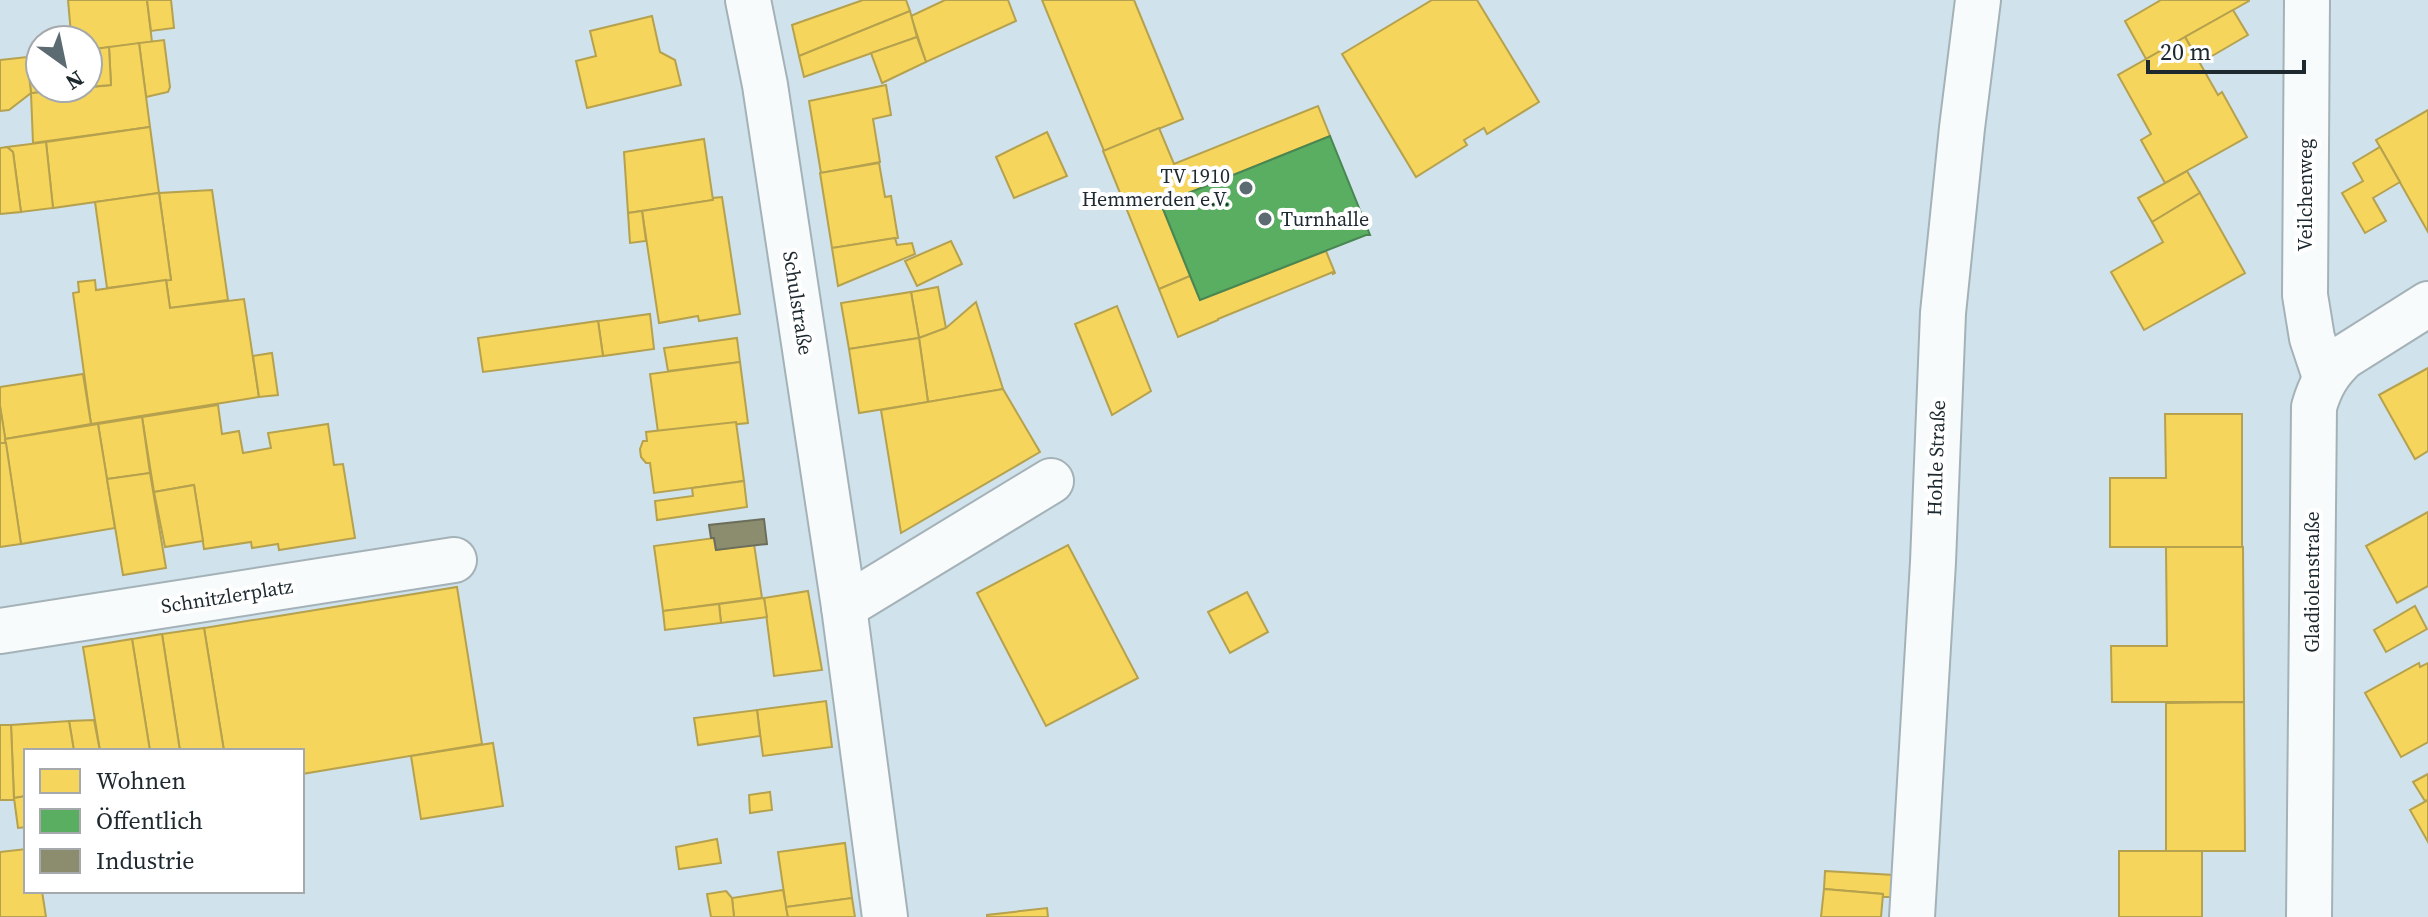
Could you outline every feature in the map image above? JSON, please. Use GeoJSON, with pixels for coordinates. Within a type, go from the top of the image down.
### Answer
{"type":"FeatureCollection","features":[{"type":"Feature","properties":{"kind":"street","name":"Schulstraße"},"geometry":{"type":"LineString","coordinates":[[748,0],[765,85],[844,607],[885,917]]}},
{"type":"Feature","properties":{"kind":"street","name":"Hohle Straße"},"geometry":{"type":"LineString","coordinates":[[1912,917],[1933,562],[1943,313],[1978,0]]}},
{"type":"Feature","properties":{"kind":"street","name":"Veilchenweg"},"geometry":{"type":"LineString","coordinates":[[2312,3],[2305,295],[2312,338],[2325,377]]}},
{"type":"Feature","properties":{"kind":"street"},"geometry":{"type":"LineString","coordinates":[[2325,377],[2356,348],[2428,304]]}},
{"type":"Feature","properties":{"kind":"street","name":"Gladiolenstraße"},"geometry":{"type":"LineString","coordinates":[[2309,917],[2313,419],[2325,377]]}},
{"type":"Feature","properties":{"kind":"street"},"geometry":{"type":"LineString","coordinates":[[844,607],[1051,481]]}},
{"type":"Feature","properties":{"kind":"street","name":"Schnitzlerplatz"},"geometry":{"type":"LineString","coordinates":[[0,631],[454,560]]}},
{"type":"Feature","properties":{"kind":"building: Wohnen"},"geometry":{"type":"Polygon","coordinates":[[[68,0],[147,0],[152,42],[104,48],[104,24],[70,24],[68,0]]]}},
{"type":"Feature","properties":{"kind":"building: Wohnen"},"geometry":{"type":"Polygon","coordinates":[[[147,0],[171,0],[174,28],[151,31],[147,0]]]}},
{"type":"Feature","properties":{"kind":"building: Wohnen"},"geometry":{"type":"Polygon","coordinates":[[[863,0],[906,0],[910,11],[799,56],[792,25],[863,0]]]}},
{"type":"Feature","properties":{"kind":"building: Wohnen"},"geometry":{"type":"Polygon","coordinates":[[[945,0],[1008,0],[1016,21],[926,62],[911,16],[945,0]]]}},
{"type":"Feature","properties":{"kind":"building: Wohnen"},"geometry":{"type":"Polygon","coordinates":[[[1042,0],[1134,0],[1183,119],[1104,151],[1042,0]]]}},
{"type":"Feature","properties":{"kind":"building: Wohnen"},"geometry":{"type":"Polygon","coordinates":[[[1432,0],[1477,0],[1539,102],[1487,134],[1484,128],[1464,140],[1467,145],[1416,177],[1342,54],[1432,0]]]}},
{"type":"Feature","properties":{"kind":"building: Wohnen"},"geometry":{"type":"Polygon","coordinates":[[[2161,0],[2249,1],[2146,59],[2125,21],[2161,0]]]}},
{"type":"Feature","properties":{"kind":"building: Wohnen"},"geometry":{"type":"Polygon","coordinates":[[[2233,10],[2248,35],[2200,63],[2185,37],[2233,10]]]}},
{"type":"Feature","properties":{"kind":"building: Wohnen"},"geometry":{"type":"Polygon","coordinates":[[[910,11],[917,37],[804,77],[799,56],[910,11]]]}},
{"type":"Feature","properties":{"kind":"building: Wohnen"},"geometry":{"type":"Polygon","coordinates":[[[652,16],[660,52],[675,60],[681,85],[587,108],[576,61],[596,56],[590,31],[652,16]]]}},
{"type":"Feature","properties":{"kind":"building: Wohnen"},"geometry":{"type":"Polygon","coordinates":[[[917,37],[926,62],[882,83],[871,53],[917,37]]]}},
{"type":"Feature","properties":{"kind":"building: Wohnen"},"geometry":{"type":"Polygon","coordinates":[[[2185,37],[2218,95],[2222,92],[2247,137],[2165,183],[2141,140],[2151,134],[2118,75],[2185,37]]]}},
{"type":"Feature","properties":{"kind":"building: Wohnen"},"geometry":{"type":"Polygon","coordinates":[[[164,40],[170,87],[168,92],[146,97],[139,43],[164,40]]]}},
{"type":"Feature","properties":{"kind":"building: Wohnen"},"geometry":{"type":"Polygon","coordinates":[[[139,43],[150,127],[33,143],[31,104],[104,104],[104,86],[111,85],[109,47],[139,43]]]}},
{"type":"Feature","properties":{"kind":"building: Wohnen"},"geometry":{"type":"Polygon","coordinates":[[[109,47],[111,85],[104,86],[104,48],[109,47]]]}},
{"type":"Feature","properties":{"kind":"building: Wohnen"},"geometry":{"type":"Polygon","coordinates":[[[24,57],[24,98],[9,110],[0,111],[0,60],[24,57]]]}},
{"type":"Feature","properties":{"kind":"building: Wohnen"},"geometry":{"type":"Polygon","coordinates":[[[886,85],[891,115],[873,119],[880,162],[821,173],[809,101],[886,85]]]}},
{"type":"Feature","properties":{"kind":"building: Wohnen"},"geometry":{"type":"Polygon","coordinates":[[[1318,106],[1330,136],[1161,204],[1190,276],[1159,289],[1103,151],[1159,128],[1174,164],[1318,106]]]}},
{"type":"Feature","properties":{"kind":"building: Wohnen"},"geometry":{"type":"Polygon","coordinates":[[[2428,110],[2428,232],[2376,140],[2428,110]]]}},
{"type":"Feature","properties":{"kind":"building: Wohnen"},"geometry":{"type":"Polygon","coordinates":[[[150,127],[159,193],[53,208],[46,142],[150,127]]]}},
{"type":"Feature","properties":{"kind":"building: Wohnen"},"geometry":{"type":"Polygon","coordinates":[[[1047,132],[1067,176],[1014,198],[996,157],[1047,132]]]}},
{"type":"Feature","properties":{"kind":"building: Wohnen"},"geometry":{"type":"Polygon","coordinates":[[[704,139],[713,200],[628,213],[624,152],[704,139]]]}},
{"type":"Feature","properties":{"kind":"building: Wohnen"},"geometry":{"type":"Polygon","coordinates":[[[46,142],[53,208],[21,212],[13,152],[7,147],[46,142]]]}},
{"type":"Feature","properties":{"kind":"building: Wohnen"},"geometry":{"type":"Polygon","coordinates":[[[7,147],[13,152],[21,212],[0,214],[0,148],[7,147]]]}},
{"type":"Feature","properties":{"kind":"building: Wohnen"},"geometry":{"type":"Polygon","coordinates":[[[2380,147],[2400,182],[2373,198],[2386,221],[2365,233],[2342,193],[2363,181],[2353,163],[2380,147]]]}},
{"type":"Feature","properties":{"kind":"building: Wohnen"},"geometry":{"type":"Polygon","coordinates":[[[879,163],[885,197],[891,196],[898,238],[832,248],[820,173],[879,163]]]}},
{"type":"Feature","properties":{"kind":"building: Wohnen"},"geometry":{"type":"Polygon","coordinates":[[[2187,171],[2200,193],[2152,222],[2138,198],[2187,171]]]}},
{"type":"Feature","properties":{"kind":"building: Wohnen"},"geometry":{"type":"Polygon","coordinates":[[[212,190],[228,300],[170,308],[166,280],[171,280],[159,193],[212,190]]]}},
{"type":"Feature","properties":{"kind":"building: Wohnen"},"geometry":{"type":"Polygon","coordinates":[[[159,193],[171,280],[107,288],[95,202],[159,193]]]}},
{"type":"Feature","properties":{"kind":"building: Wohnen"},"geometry":{"type":"Polygon","coordinates":[[[2200,193],[2245,273],[2144,330],[2111,272],[2163,242],[2152,222],[2200,193]]]}},
{"type":"Feature","properties":{"kind":"building: Wohnen"},"geometry":{"type":"Polygon","coordinates":[[[722,197],[740,314],[699,321],[698,316],[659,323],[642,211],[722,197]]]}},
{"type":"Feature","properties":{"kind":"building: Wohnen"},"geometry":{"type":"Polygon","coordinates":[[[642,211],[646,241],[630,243],[628,213],[642,211]]]}},
{"type":"Feature","properties":{"kind":"building: Wohnen"},"geometry":{"type":"Polygon","coordinates":[[[895,238],[897,245],[912,243],[915,254],[838,286],[832,248],[895,238]]]}},
{"type":"Feature","properties":{"kind":"building: Wohnen"},"geometry":{"type":"Polygon","coordinates":[[[951,241],[962,264],[917,286],[905,261],[951,241]]]}},
{"type":"Feature","properties":{"kind":"building: Wohnen"},"geometry":{"type":"Polygon","coordinates":[[[1326,251],[1335,273],[1178,337],[1159,289],[1190,276],[1200,300],[1326,251]]]}},
{"type":"Feature","properties":{"kind":"building: Wohnen"},"geometry":{"type":"Polygon","coordinates":[[[95,280],[96,290],[166,280],[170,308],[244,299],[259,397],[91,424],[73,293],[79,292],[78,282],[95,280]]]}},
{"type":"Feature","properties":{"kind":"building: Wohnen"},"geometry":{"type":"Polygon","coordinates":[[[938,287],[946,328],[919,338],[911,292],[938,287]]]}},
{"type":"Feature","properties":{"kind":"building: Wohnen"},"geometry":{"type":"Polygon","coordinates":[[[911,292],[919,338],[849,349],[841,303],[911,292]]]}},
{"type":"Feature","properties":{"kind":"building: Wohnen"},"geometry":{"type":"Polygon","coordinates":[[[976,302],[1003,389],[928,402],[919,338],[946,328],[976,302]]]}},
{"type":"Feature","properties":{"kind":"building: Wohnen"},"geometry":{"type":"Polygon","coordinates":[[[1117,306],[1151,391],[1112,415],[1075,324],[1117,306]]]}},
{"type":"Feature","properties":{"kind":"building: Wohnen"},"geometry":{"type":"Polygon","coordinates":[[[650,314],[654,349],[603,356],[598,321],[650,314]]]}},
{"type":"Feature","properties":{"kind":"building: Wohnen"},"geometry":{"type":"Polygon","coordinates":[[[598,321],[603,356],[483,372],[478,338],[598,321]]]}},
{"type":"Feature","properties":{"kind":"building: Wohnen"},"geometry":{"type":"Polygon","coordinates":[[[737,338],[740,362],[668,371],[664,348],[737,338]]]}},
{"type":"Feature","properties":{"kind":"building: Wohnen"},"geometry":{"type":"Polygon","coordinates":[[[919,338],[928,402],[859,413],[849,349],[919,338]]]}},
{"type":"Feature","properties":{"kind":"building: Wohnen"},"geometry":{"type":"Polygon","coordinates":[[[272,353],[278,395],[259,397],[253,356],[272,353]]]}},
{"type":"Feature","properties":{"kind":"building: Wohnen"},"geometry":{"type":"Polygon","coordinates":[[[740,362],[748,423],[658,432],[650,374],[740,362]]]}},
{"type":"Feature","properties":{"kind":"building: Wohnen"},"geometry":{"type":"Polygon","coordinates":[[[2428,368],[2428,451],[2415,459],[2379,395],[2428,368]]]}},
{"type":"Feature","properties":{"kind":"building: Wohnen"},"geometry":{"type":"Polygon","coordinates":[[[83,374],[91,424],[5,439],[0,387],[83,374]]]}},
{"type":"Feature","properties":{"kind":"building: Wohnen"},"geometry":{"type":"Polygon","coordinates":[[[1003,389],[1040,452],[901,533],[881,410],[1003,389]]]}},
{"type":"Feature","properties":{"kind":"building: Wohnen"},"geometry":{"type":"Polygon","coordinates":[[[218,405],[222,434],[239,431],[243,453],[271,448],[268,433],[328,424],[334,465],[343,464],[355,538],[279,550],[278,544],[252,548],[251,542],[204,549],[194,485],[154,492],[142,417],[218,405]]]}},
{"type":"Feature","properties":{"kind":"building: Wohnen"},"geometry":{"type":"Polygon","coordinates":[[[0,406],[6,443],[0,443],[0,406]]]}},
{"type":"Feature","properties":{"kind":"building: Wohnen"},"geometry":{"type":"Polygon","coordinates":[[[2165,414],[2242,414],[2242,547],[2110,547],[2110,478],[2166,478],[2165,414]]]}},
{"type":"Feature","properties":{"kind":"building: Wohnen"},"geometry":{"type":"Polygon","coordinates":[[[142,417],[150,473],[107,479],[98,424],[142,417]]]}},
{"type":"Feature","properties":{"kind":"building: Wohnen"},"geometry":{"type":"Polygon","coordinates":[[[736,422],[744,481],[654,493],[650,463],[641,457],[643,441],[647,441],[646,432],[736,422]]]}},
{"type":"Feature","properties":{"kind":"building: Wohnen"},"geometry":{"type":"Polygon","coordinates":[[[98,424],[115,528],[21,544],[5,439],[98,424]]]}},
{"type":"Feature","properties":{"kind":"building: Wohnen"},"geometry":{"type":"Polygon","coordinates":[[[0,443],[6,443],[21,544],[0,547],[0,443]]]}},
{"type":"Feature","properties":{"kind":"building: Wohnen"},"geometry":{"type":"Polygon","coordinates":[[[150,473],[166,568],[123,575],[107,479],[150,473]]]}},
{"type":"Feature","properties":{"kind":"building: Wohnen"},"geometry":{"type":"Polygon","coordinates":[[[744,481],[747,507],[657,520],[655,501],[693,496],[692,488],[744,481]]]}},
{"type":"Feature","properties":{"kind":"building: Wohnen"},"geometry":{"type":"Polygon","coordinates":[[[194,485],[203,541],[165,547],[154,492],[194,485]]]}},
{"type":"Feature","properties":{"kind":"building: Wohnen"},"geometry":{"type":"Polygon","coordinates":[[[2428,512],[2428,586],[2397,603],[2366,546],[2428,512]]]}},
{"type":"Feature","properties":{"kind":"building: Wohnen"},"geometry":{"type":"Polygon","coordinates":[[[714,538],[716,550],[754,544],[762,598],[663,611],[654,546],[714,538]]]}},
{"type":"Feature","properties":{"kind":"building: Wohnen"},"geometry":{"type":"Polygon","coordinates":[[[1068,545],[1138,678],[1046,726],[977,593],[1068,545]]]}},
{"type":"Feature","properties":{"kind":"building: Wohnen"},"geometry":{"type":"Polygon","coordinates":[[[2166,547],[2243,547],[2244,702],[2112,702],[2111,646],[2167,646],[2166,547]]]}},
{"type":"Feature","properties":{"kind":"building: Wohnen"},"geometry":{"type":"Polygon","coordinates":[[[457,587],[482,744],[304,774],[304,749],[224,749],[204,628],[457,587]]]}},
{"type":"Feature","properties":{"kind":"building: Wohnen"},"geometry":{"type":"Polygon","coordinates":[[[808,591],[822,670],[774,676],[764,598],[808,591]]]}},
{"type":"Feature","properties":{"kind":"building: Wohnen"},"geometry":{"type":"Polygon","coordinates":[[[1247,592],[1268,632],[1230,653],[1208,612],[1247,592]]]}},
{"type":"Feature","properties":{"kind":"building: Wohnen"},"geometry":{"type":"Polygon","coordinates":[[[764,598],[767,617],[721,623],[719,604],[764,598]]]}},
{"type":"Feature","properties":{"kind":"building: Wohnen"},"geometry":{"type":"Polygon","coordinates":[[[719,604],[721,623],[665,630],[663,611],[719,604]]]}},
{"type":"Feature","properties":{"kind":"building: Wohnen"},"geometry":{"type":"Polygon","coordinates":[[[2415,606],[2427,629],[2386,652],[2374,630],[2415,606]]]}},
{"type":"Feature","properties":{"kind":"building: Wohnen"},"geometry":{"type":"Polygon","coordinates":[[[204,628],[224,749],[180,749],[162,634],[204,628]]]}},
{"type":"Feature","properties":{"kind":"building: Wohnen"},"geometry":{"type":"Polygon","coordinates":[[[162,634],[180,749],[150,749],[132,639],[162,634]]]}},
{"type":"Feature","properties":{"kind":"building: Wohnen"},"geometry":{"type":"Polygon","coordinates":[[[132,639],[150,749],[100,749],[83,647],[132,639]]]}},
{"type":"Feature","properties":{"kind":"building: Wohnen"},"geometry":{"type":"Polygon","coordinates":[[[2419,663],[2420,667],[2428,663],[2428,742],[2401,757],[2365,693],[2419,663]]]}},
{"type":"Feature","properties":{"kind":"building: Wohnen"},"geometry":{"type":"Polygon","coordinates":[[[826,701],[832,747],[763,756],[757,710],[826,701]]]}},
{"type":"Feature","properties":{"kind":"building: Wohnen"},"geometry":{"type":"Polygon","coordinates":[[[2244,702],[2245,851],[2166,851],[2166,703],[2244,702]]]}},
{"type":"Feature","properties":{"kind":"building: Wohnen"},"geometry":{"type":"Polygon","coordinates":[[[757,710],[760,736],[698,745],[694,718],[757,710]]]}},
{"type":"Feature","properties":{"kind":"building: Wohnen"},"geometry":{"type":"Polygon","coordinates":[[[94,720],[100,749],[74,749],[69,721],[94,720]]]}},
{"type":"Feature","properties":{"kind":"building: Wohnen"},"geometry":{"type":"Polygon","coordinates":[[[69,721],[74,749],[24,749],[24,796],[14,798],[11,725],[69,721]]]}},
{"type":"Feature","properties":{"kind":"building: Wohnen"},"geometry":{"type":"Polygon","coordinates":[[[0,725],[11,725],[14,800],[0,800],[0,725]]]}},
{"type":"Feature","properties":{"kind":"building: Wohnen"},"geometry":{"type":"Polygon","coordinates":[[[493,743],[503,806],[421,819],[411,756],[493,743]]]}},
{"type":"Feature","properties":{"kind":"building: Wohnen"},"geometry":{"type":"Polygon","coordinates":[[[2428,774],[2428,800],[2425,801],[2413,782],[2428,774]]]}},
{"type":"Feature","properties":{"kind":"building: Wohnen"},"geometry":{"type":"Polygon","coordinates":[[[770,792],[772,810],[750,813],[749,795],[770,792]]]}},
{"type":"Feature","properties":{"kind":"building: Wohnen"},"geometry":{"type":"Polygon","coordinates":[[[24,796],[24,827],[18,828],[14,798],[24,796]]]}},
{"type":"Feature","properties":{"kind":"building: Wohnen"},"geometry":{"type":"Polygon","coordinates":[[[2428,800],[2428,842],[2410,810],[2428,800]]]}},
{"type":"Feature","properties":{"kind":"building: Wohnen"},"geometry":{"type":"Polygon","coordinates":[[[717,839],[721,863],[679,869],[676,847],[717,839]]]}},
{"type":"Feature","properties":{"kind":"building: Wohnen"},"geometry":{"type":"Polygon","coordinates":[[[845,843],[852,898],[786,907],[778,852],[845,843]]]}},
{"type":"Feature","properties":{"kind":"building: Wohnen"},"geometry":{"type":"Polygon","coordinates":[[[24,849],[24,893],[42,893],[46,917],[0,917],[0,852],[24,849]]]}},
{"type":"Feature","properties":{"kind":"building: Wohnen"},"geometry":{"type":"Polygon","coordinates":[[[2119,851],[2202,851],[2202,917],[2119,917],[2119,851]]]}},
{"type":"Feature","properties":{"kind":"building: Wohnen"},"geometry":{"type":"Polygon","coordinates":[[[1825,871],[1894,875],[1893,897],[1824,889],[1825,871]]]}},
{"type":"Feature","properties":{"kind":"building: Wohnen"},"geometry":{"type":"Polygon","coordinates":[[[1824,889],[1883,894],[1881,917],[1821,917],[1824,889]]]}},
{"type":"Feature","properties":{"kind":"building: Wohnen"},"geometry":{"type":"Polygon","coordinates":[[[783,890],[788,917],[734,917],[732,898],[783,890]]]}},
{"type":"Feature","properties":{"kind":"building: Wohnen"},"geometry":{"type":"Polygon","coordinates":[[[726,891],[732,898],[734,917],[711,917],[707,894],[726,891]]]}},
{"type":"Feature","properties":{"kind":"building: Wohnen"},"geometry":{"type":"Polygon","coordinates":[[[852,898],[855,917],[788,917],[786,907],[852,898]]]}},
{"type":"Feature","properties":{"kind":"building: Wohnen"},"geometry":{"type":"Polygon","coordinates":[[[1047,908],[1048,917],[987,917],[987,915],[1047,908]]]}},
{"type":"Feature","properties":{"kind":"building: Öffentlich","name":"Turnhalle"},"geometry":{"type":"Polygon","coordinates":[[[1330,136],[1370,235],[1200,300],[1161,204],[1330,136]]]}},
{"type":"Feature","properties":{"kind":"building: Industrie"},"geometry":{"type":"Polygon","coordinates":[[[764,519],[767,544],[716,550],[709,525],[764,519]]]}},
{"type":"Feature","properties":{"kind":"place","name":"TV 1910 Hemmerden e.V."},"geometry":{"type":"Point","coordinates":[1246,188]}},
{"type":"Feature","properties":{"kind":"place","name":"Turnhalle"},"geometry":{"type":"Point","coordinates":[1265,219]}}]}
